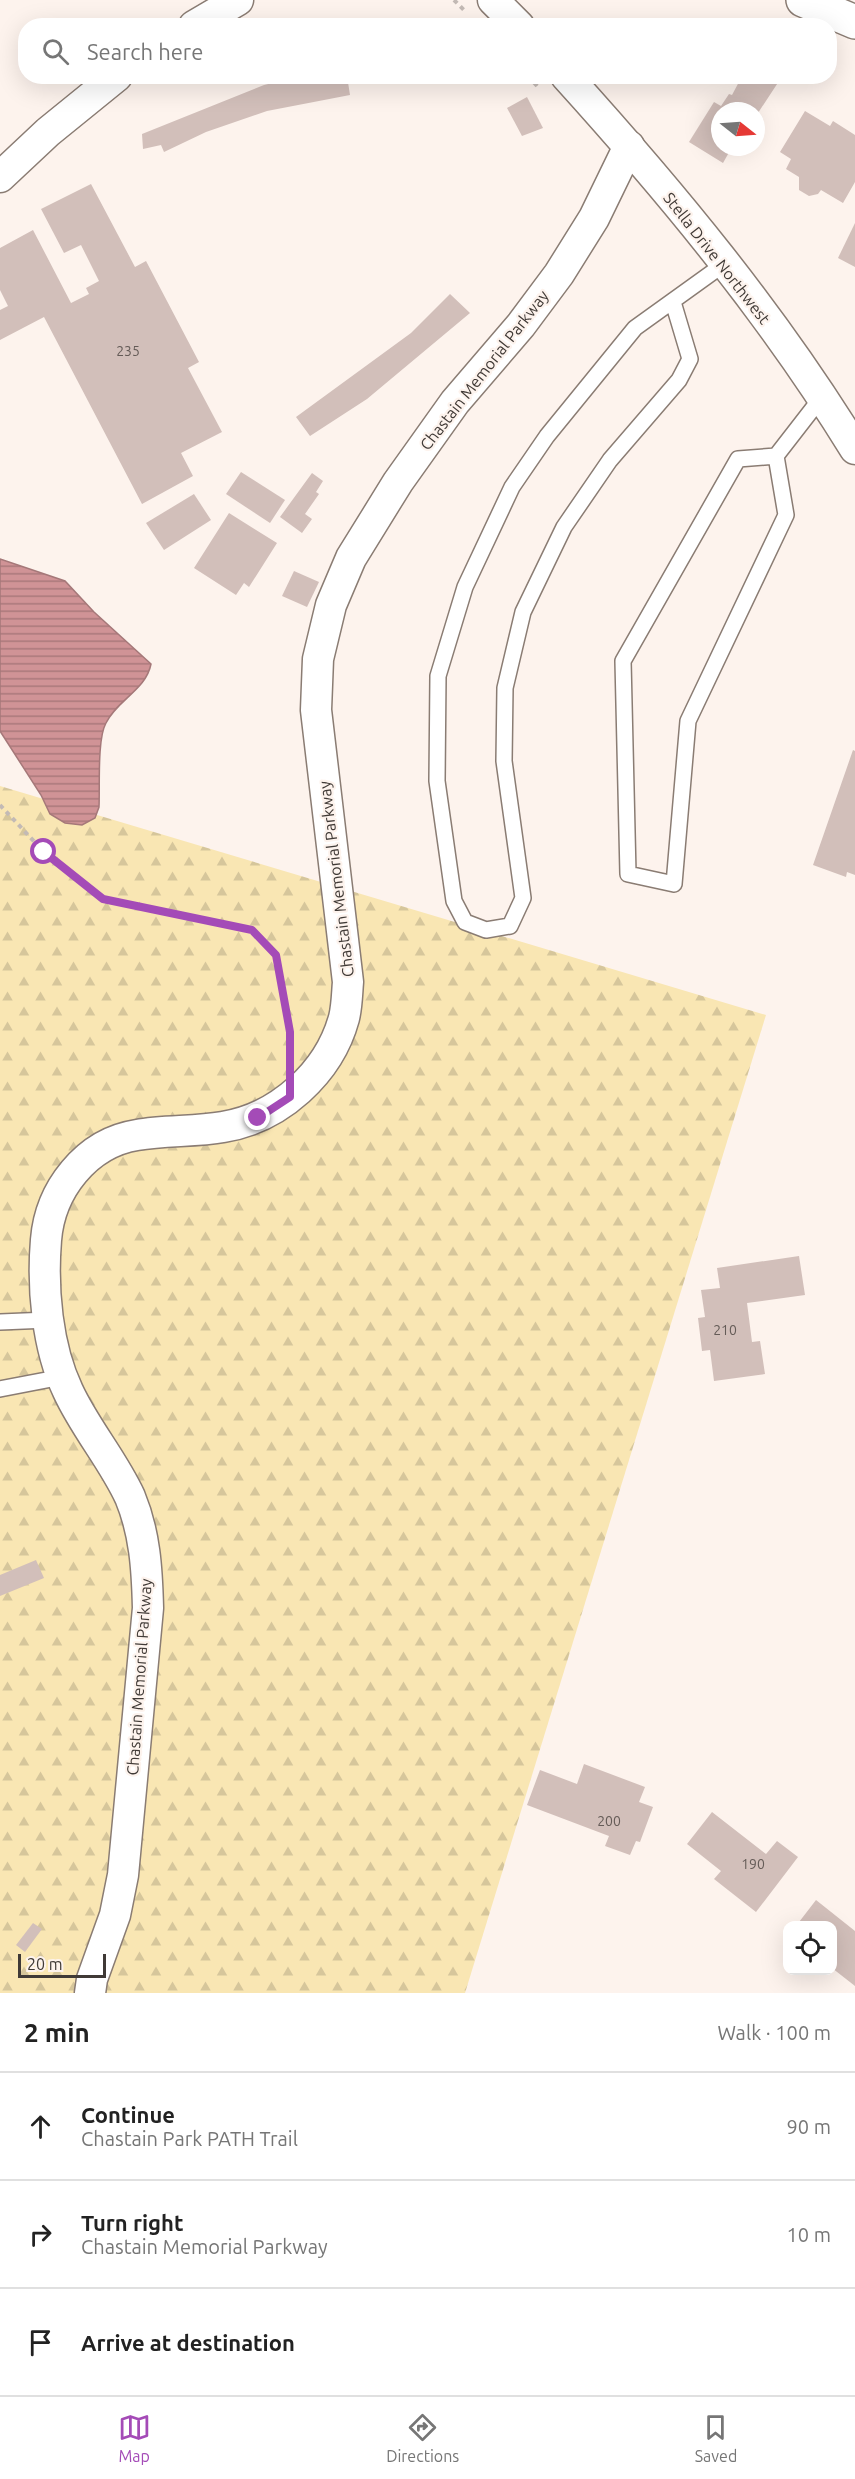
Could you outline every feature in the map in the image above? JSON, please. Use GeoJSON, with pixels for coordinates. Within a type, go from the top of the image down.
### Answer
{"type":"FeatureCollection","features":[{"type":"Feature","properties":{"kind":"street"},"geometry":{"type":"LineString","coordinates":[[208,18],[238,0]]}},
{"type":"Feature","properties":{"kind":"street"},"geometry":{"type":"LineString","coordinates":[[494,0],[511,18]]}},
{"type":"Feature","properties":{"kind":"street"},"geometry":{"type":"LineString","coordinates":[[803,0],[855,22]]}},
{"type":"Feature","properties":{"kind":"street"},"geometry":{"type":"LineString","coordinates":[[0,177],[48,132],[107,84]]}},
{"type":"Feature","properties":{"kind":"street","name":"Stella Drive Northwest"},"geometry":{"type":"LineString","coordinates":[[573,84],[629,147],[724,264],[855,448]]}},
{"type":"Feature","properties":{"kind":"street","name":"Chastain Memorial Parkway"},"geometry":{"type":"LineString","coordinates":[[90,1993],[92,1979],[115,1915],[123,1875],[148,1608],[147,1564],[142,1533],[129,1496],[68,1391],[53,1352],[48,1320],[46,1241],[51,1211],[71,1173],[103,1146],[135,1135],[224,1127],[258,1118],[301,1090],[332,1050],[344,1017],[348,982],[316,710],[318,659],[331,605],[351,558],[398,482],[455,402],[521,325],[559,274],[594,218],[629,147]]}},
{"type":"Feature","properties":{"kind":"lane"},"geometry":{"type":"LineString","coordinates":[[673,302],[686,339],[690,359],[679,380],[610,460],[564,527],[523,612],[505,688],[504,751],[523,898],[510,926],[486,930],[465,922],[454,901],[437,781],[438,676],[465,587],[512,487],[547,436],[635,328],[724,264]]}},
{"type":"Feature","properties":{"kind":"lane"},"geometry":{"type":"LineString","coordinates":[[776,456],[738,459],[623,661],[628,874],[674,884],[688,721],[786,515],[776,456],[821,398]]}},
{"type":"Feature","properties":{"kind":"lane"},"geometry":{"type":"LineString","coordinates":[[0,1322],[48,1320]]}},
{"type":"Feature","properties":{"kind":"lane"},"geometry":{"type":"LineString","coordinates":[[0,1389],[62,1377]]}},
{"type":"Feature","properties":{"kind":"path"},"geometry":{"type":"LineString","coordinates":[[0,805],[44,852],[103,899],[252,930],[276,955],[290,1032],[290,1097]]}},
{"type":"Feature","properties":{"kind":"green space"},"geometry":{"type":"Polygon","coordinates":[[[0,786],[766,1015],[465,1993],[0,1993],[0,786]]]}},
{"type":"Feature","properties":{"kind":"shaded area"},"geometry":{"type":"Polygon","coordinates":[[[0,559],[65,581],[94,612],[151,664],[143,681],[111,715],[103,730],[100,751],[99,807],[95,818],[82,825],[65,823],[50,814],[41,795],[0,731],[0,559]]]}},
{"type":"Feature","properties":{"kind":"building"},"geometry":{"type":"Polygon","coordinates":[[[348,84],[350,95],[267,111],[206,132],[164,152],[161,145],[143,149],[142,134],[264,85],[348,84]]]}},
{"type":"Feature","properties":{"kind":"building"},"geometry":{"type":"Polygon","coordinates":[[[738,84],[777,84],[765,102],[724,102],[729,94],[732,95],[738,84]]]}},
{"type":"Feature","properties":{"kind":"building"},"geometry":{"type":"Polygon","coordinates":[[[527,97],[543,128],[522,136],[507,108],[527,97]]]}},
{"type":"Feature","properties":{"kind":"building"},"geometry":{"type":"Polygon","coordinates":[[[711,107],[711,156],[689,142],[711,107]]]}},
{"type":"Feature","properties":{"kind":"building"},"geometry":{"type":"Polygon","coordinates":[[[805,111],[830,126],[833,121],[855,135],[855,182],[843,203],[821,190],[818,194],[809,196],[799,190],[799,177],[786,169],[791,159],[780,152],[805,111]]]}},
{"type":"Feature","properties":{"kind":"building"},"geometry":{"type":"Polygon","coordinates":[[[712,156],[727,156],[723,163],[712,156]]]}},
{"type":"Feature","properties":{"kind":"building"},"geometry":{"type":"Polygon","coordinates":[[[91,184],[135,267],[146,261],[199,362],[188,368],[222,432],[181,453],[193,476],[142,504],[44,317],[0,340],[0,310],[8,306],[0,290],[0,248],[33,230],[71,303],[89,294],[86,288],[99,281],[81,245],[64,253],[41,209],[91,184]]]}},
{"type":"Feature","properties":{"kind":"building"},"geometry":{"type":"Polygon","coordinates":[[[855,223],[855,267],[838,258],[855,223]]]}},
{"type":"Feature","properties":{"kind":"building"},"geometry":{"type":"Polygon","coordinates":[[[450,294],[470,313],[367,399],[310,436],[296,417],[411,333],[450,294]]]}},
{"type":"Feature","properties":{"kind":"building"},"geometry":{"type":"Polygon","coordinates":[[[241,472],[285,500],[270,523],[226,494],[241,472]]]}},
{"type":"Feature","properties":{"kind":"building"},"geometry":{"type":"Polygon","coordinates":[[[312,473],[323,481],[316,492],[319,494],[305,514],[312,519],[302,533],[280,517],[312,473]]]}},
{"type":"Feature","properties":{"kind":"building"},"geometry":{"type":"Polygon","coordinates":[[[194,494],[211,520],[164,550],[146,523],[194,494]]]}},
{"type":"Feature","properties":{"kind":"building"},"geometry":{"type":"Polygon","coordinates":[[[229,513],[277,543],[249,587],[244,583],[236,595],[194,568],[229,513]]]}},
{"type":"Feature","properties":{"kind":"building"},"geometry":{"type":"Polygon","coordinates":[[[294,571],[319,582],[307,607],[282,596],[294,571]]]}},
{"type":"Feature","properties":{"kind":"building"},"geometry":{"type":"Polygon","coordinates":[[[853,750],[855,751],[855,875],[847,872],[846,877],[813,865],[853,750]]]}},
{"type":"Feature","properties":{"kind":"building"},"geometry":{"type":"Polygon","coordinates":[[[799,1256],[805,1295],[747,1303],[752,1342],[760,1341],[765,1374],[714,1381],[710,1350],[702,1351],[698,1318],[705,1317],[701,1290],[720,1288],[717,1268],[799,1256]]]}},
{"type":"Feature","properties":{"kind":"building"},"geometry":{"type":"Polygon","coordinates":[[[36,1560],[44,1578],[0,1596],[0,1575],[36,1560]]]}},
{"type":"Feature","properties":{"kind":"building"},"geometry":{"type":"Polygon","coordinates":[[[584,1764],[645,1787],[639,1802],[653,1807],[640,1842],[636,1841],[630,1855],[605,1846],[609,1836],[527,1805],[540,1770],[577,1784],[584,1764]]]}},
{"type":"Feature","properties":{"kind":"building"},"geometry":{"type":"Polygon","coordinates":[[[712,1812],[766,1854],[777,1841],[798,1857],[756,1912],[714,1879],[721,1871],[687,1844],[712,1812]]]}},
{"type":"Feature","properties":{"kind":"building"},"geometry":{"type":"Polygon","coordinates":[[[816,1900],[855,1931],[855,1986],[837,1972],[837,1921],[800,1921],[816,1900]]]}},
{"type":"Feature","properties":{"kind":"building"},"geometry":{"type":"Polygon","coordinates":[[[33,1923],[42,1929],[25,1952],[16,1945],[33,1923]]]}},
{"type":"Feature","properties":{"kind":"route"},"geometry":{"type":"LineString","coordinates":[[44,852],[103,899],[197,916],[252,930],[276,955],[290,1032],[290,1097],[258,1118]]}}]}
